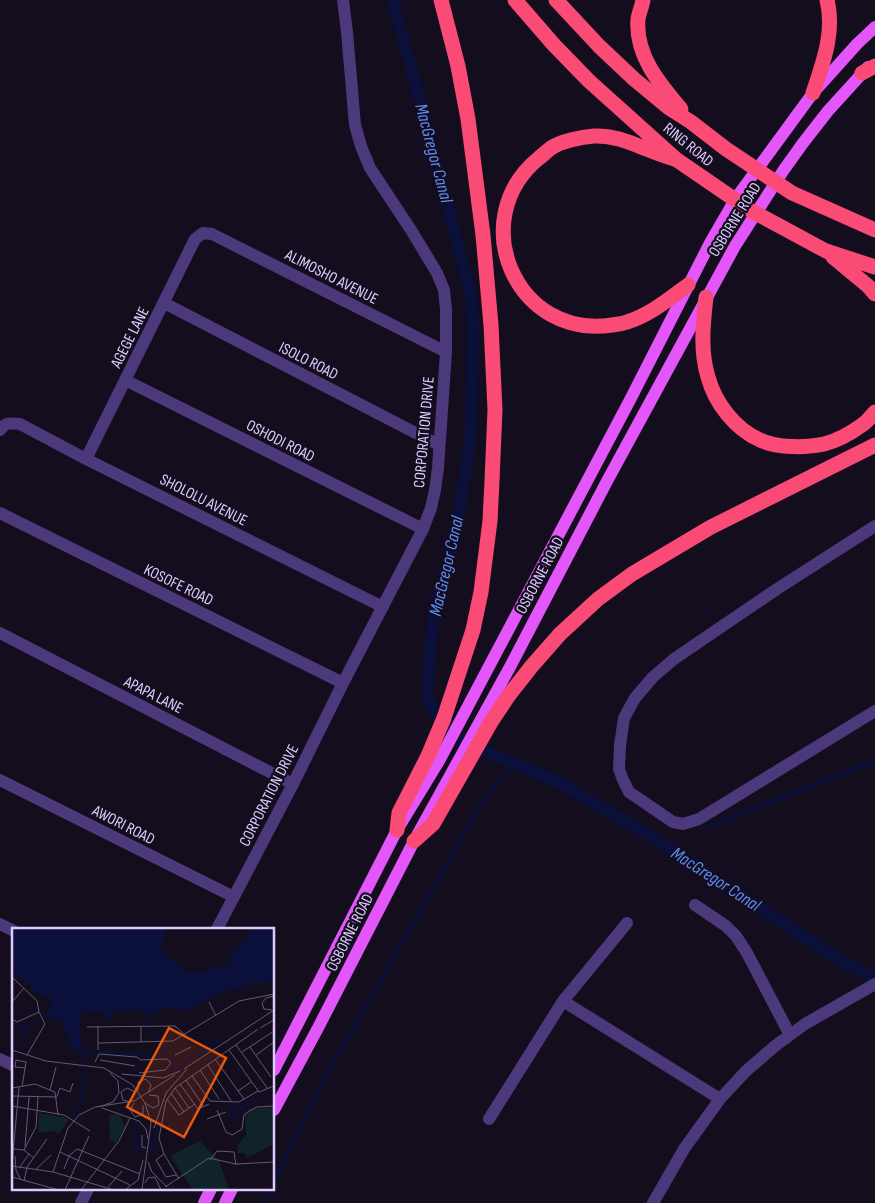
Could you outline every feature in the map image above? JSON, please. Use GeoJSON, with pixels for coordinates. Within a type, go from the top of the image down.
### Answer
{"type":"FeatureCollection","features":[{"type":"Feature","properties":{"kind":"highway"},"geometry":{"type":"LineString","coordinates":[[397,830],[398,813],[433,758],[473,630],[481,592],[490,521],[495,410],[491,325],[483,235],[468,119],[441,0]]}},
{"type":"Feature","properties":{"kind":"highway","name":"RING ROAD"},"geometry":{"type":"LineString","coordinates":[[515,0],[589,81],[677,160],[750,210],[826,252],[875,267]]}},
{"type":"Feature","properties":{"kind":"highway","name":"RING ROAD"},"geometry":{"type":"LineString","coordinates":[[556,0],[599,46],[669,108],[792,193],[871,227]]}},
{"type":"Feature","properties":{"kind":"highway"},"geometry":{"type":"LineString","coordinates":[[643,0],[638,18],[643,54],[654,75],[691,122]]}},
{"type":"Feature","properties":{"kind":"highway"},"geometry":{"type":"LineString","coordinates":[[813,93],[827,50],[830,11],[828,0]]}},
{"type":"Feature","properties":{"kind":"highway"},"geometry":{"type":"LineString","coordinates":[[677,160],[629,142],[595,136],[576,139],[552,147],[530,165],[517,182],[506,205],[503,228],[505,253],[515,279],[528,297],[542,309],[560,320],[579,326],[601,327],[626,323],[652,311],[688,285]]}},
{"type":"Feature","properties":{"kind":"highway"},"geometry":{"type":"LineString","coordinates":[[826,252],[868,286],[875,294]]}},
{"type":"Feature","properties":{"kind":"highway"},"geometry":{"type":"LineString","coordinates":[[706,297],[702,335],[703,355],[708,377],[715,396],[726,413],[744,431],[761,441],[779,446],[802,447],[824,444],[862,425],[875,412]]}},
{"type":"Feature","properties":{"kind":"highway"},"geometry":{"type":"LineString","coordinates":[[414,841],[432,824],[457,771],[486,721],[560,634],[598,599],[632,574],[711,528],[875,445]]}},
{"type":"Feature","properties":{"kind":"main road","name":"OSBORNE ROAD"},"geometry":{"type":"LineString","coordinates":[[433,758],[464,711],[631,398],[710,243],[736,198],[813,93],[875,27]]}},
{"type":"Feature","properties":{"kind":"main road","name":"OSBORNE ROAD"},"geometry":{"type":"LineString","coordinates":[[486,721],[510,667],[606,483],[735,246],[783,171],[828,111],[875,60]]}},
{"type":"Feature","properties":{"kind":"main road","name":"OSBORNE ROAD"},"geometry":{"type":"LineString","coordinates":[[275,1068],[397,830]]}},
{"type":"Feature","properties":{"kind":"main road","name":"OSBORNE ROAD"},"geometry":{"type":"LineString","coordinates":[[275,1108],[414,841]]}},
{"type":"Feature","properties":{"kind":"main road"},"geometry":{"type":"LineString","coordinates":[[204,1203],[210,1190]]}},
{"type":"Feature","properties":{"kind":"main road"},"geometry":{"type":"LineString","coordinates":[[225,1203],[232,1190]]}},
{"type":"Feature","properties":{"kind":"street","name":"CORPORATION DRIVE"},"geometry":{"type":"LineString","coordinates":[[218,928],[423,529],[431,508],[438,468],[446,352],[444,290],[437,273],[411,230],[370,168],[361,146],[355,125],[347,32],[342,0]]}},
{"type":"Feature","properties":{"kind":"street","name":"ALIMOSHO AVENUE"},"geometry":{"type":"LineString","coordinates":[[203,233],[212,234],[446,352]]}},
{"type":"Feature","properties":{"kind":"street","name":"AGEGE LANE"},"geometry":{"type":"LineString","coordinates":[[86,458],[195,239],[203,233]]}},
{"type":"Feature","properties":{"kind":"street","name":"ISOLO ROAD"},"geometry":{"type":"LineString","coordinates":[[164,303],[439,445]]}},
{"type":"Feature","properties":{"kind":"street","name":"OSHODI ROAD"},"geometry":{"type":"LineString","coordinates":[[125,380],[423,529]]}},
{"type":"Feature","properties":{"kind":"street","name":"SHOLOLU AVENUE"},"geometry":{"type":"LineString","coordinates":[[5,426],[20,424],[383,607]]}},
{"type":"Feature","properties":{"kind":"street","name":"KOSOFE ROAD"},"geometry":{"type":"LineString","coordinates":[[0,513],[343,684]]}},
{"type":"Feature","properties":{"kind":"street"},"geometry":{"type":"LineString","coordinates":[[875,526],[682,654],[653,677],[635,698],[624,718],[619,769],[629,792],[673,822],[683,824],[699,819],[875,712]]}},
{"type":"Feature","properties":{"kind":"street","name":"APAPA LANE"},"geometry":{"type":"LineString","coordinates":[[0,633],[293,784]]}},
{"type":"Feature","properties":{"kind":"street","name":"AWORI ROAD"},"geometry":{"type":"LineString","coordinates":[[0,780],[234,897]]}},
{"type":"Feature","properties":{"kind":"street"},"geometry":{"type":"LineString","coordinates":[[694,905],[726,926],[736,936],[747,953],[790,1035]]}},
{"type":"Feature","properties":{"kind":"street"},"geometry":{"type":"LineString","coordinates":[[489,1119],[563,1001],[628,923]]}},
{"type":"Feature","properties":{"kind":"street"},"geometry":{"type":"LineString","coordinates":[[0,924],[12,930]]}},
{"type":"Feature","properties":{"kind":"street"},"geometry":{"type":"LineString","coordinates":[[653,1203],[684,1150],[720,1099],[746,1071],[805,1024],[870,986]]}},
{"type":"Feature","properties":{"kind":"street"},"geometry":{"type":"LineString","coordinates":[[563,1001],[720,1099]]}},
{"type":"Feature","properties":{"kind":"street"},"geometry":{"type":"LineString","coordinates":[[0,1059],[12,1065]]}},
{"type":"Feature","properties":{"kind":"street"},"geometry":{"type":"LineString","coordinates":[[81,1203],[88,1190]]}},
{"type":"Feature","properties":{"kind":"waterway","name":"MacGregor Canal"},"geometry":{"type":"LineString","coordinates":[[393,0],[467,279],[473,319],[471,436],[452,549],[434,607],[427,688],[428,698],[432,707],[446,730],[454,736],[562,784],[660,842],[836,958],[875,979]]}},
{"type":"Feature","properties":{"kind":"waterway"},"geometry":{"type":"LineString","coordinates":[[704,828],[875,761]]}},
{"type":"Feature","properties":{"kind":"waterway"},"geometry":{"type":"LineString","coordinates":[[275,1180],[319,1089],[484,799],[514,763]]}},
{"type":"Feature","properties":{"kind":"waterway"},"geometry":{"type":"LineString","coordinates":[[264,1203],[270,1190]]}}]}
